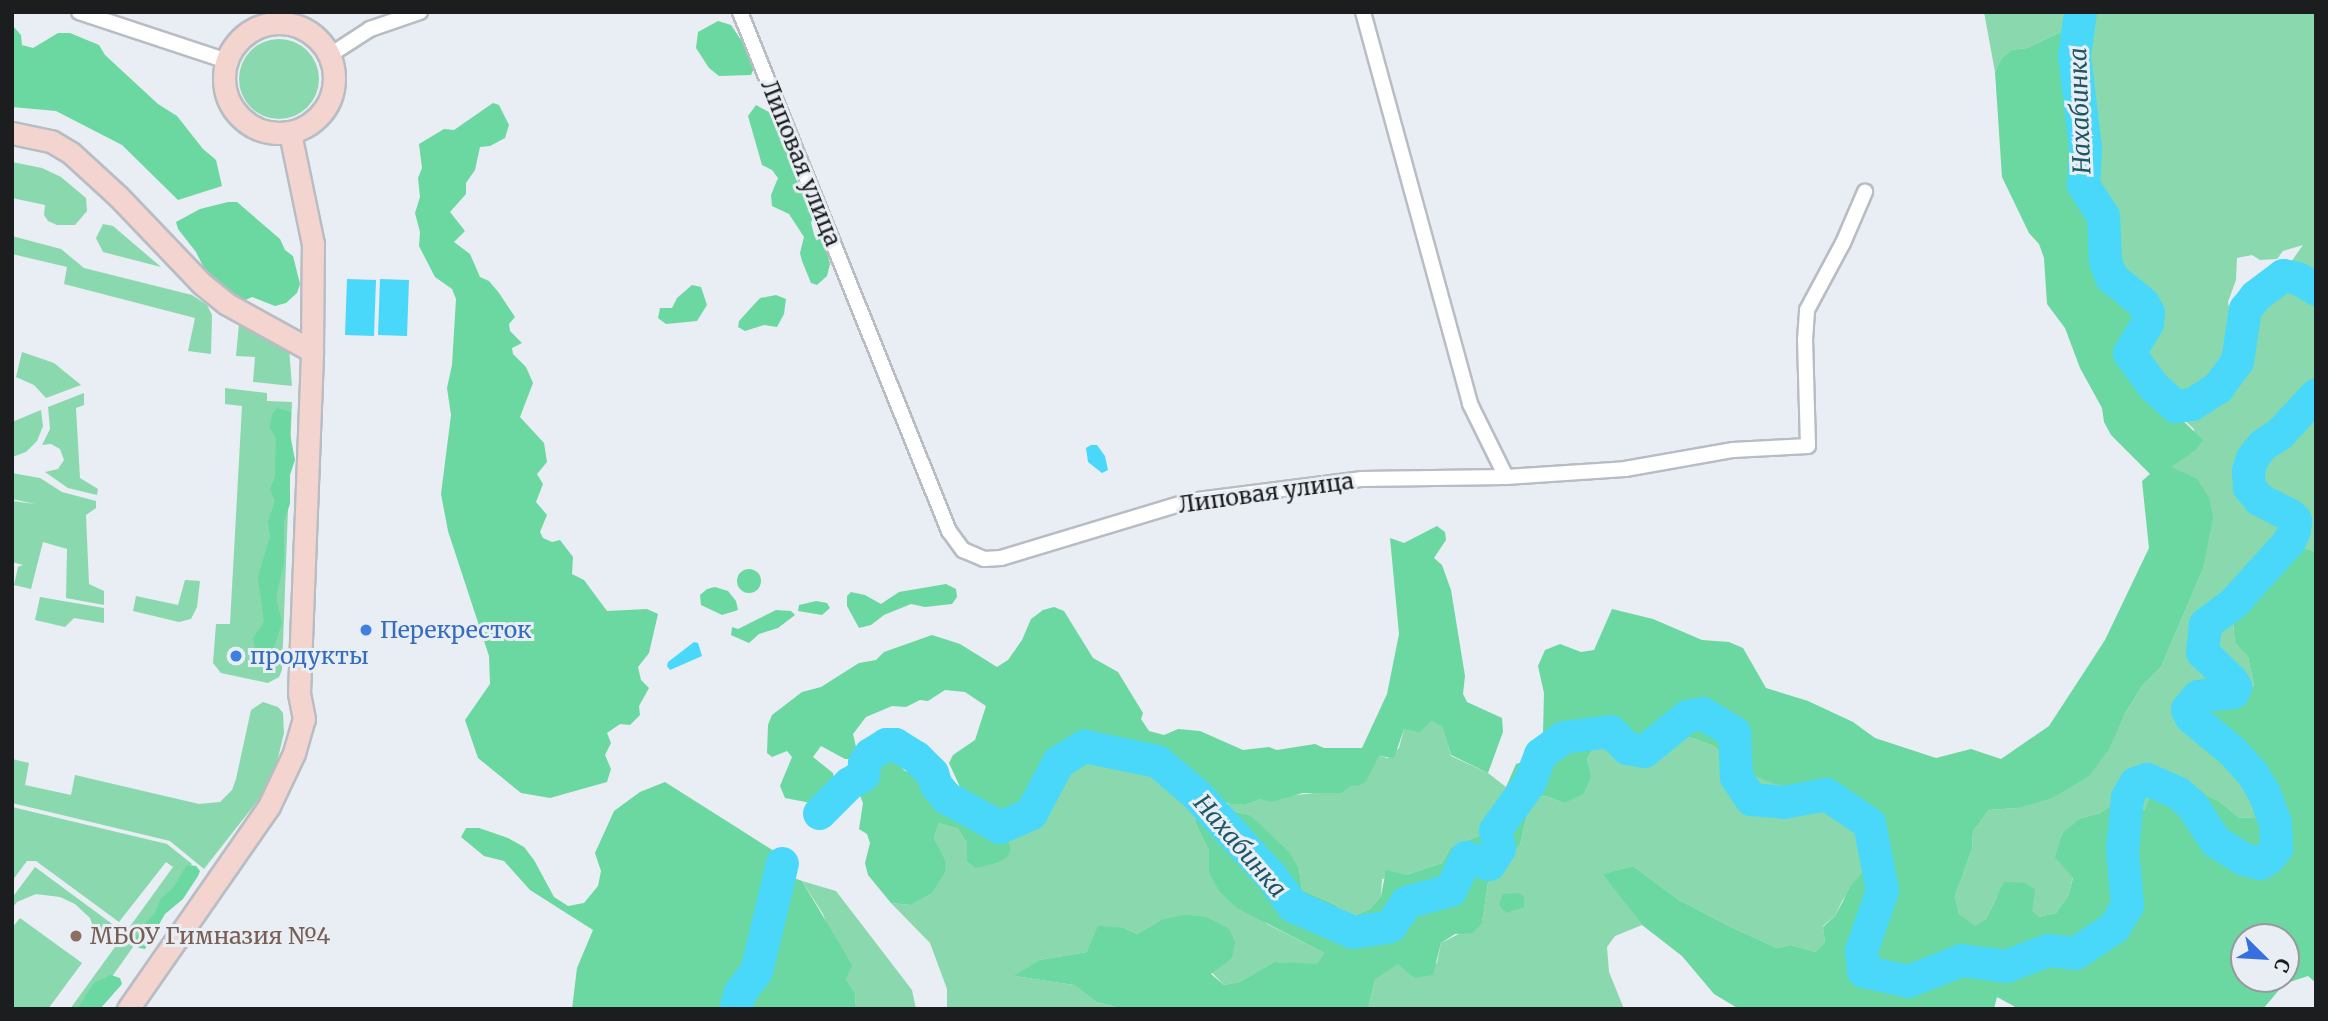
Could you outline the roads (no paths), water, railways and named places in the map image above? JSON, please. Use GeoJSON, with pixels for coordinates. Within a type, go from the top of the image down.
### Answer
{"type":"FeatureCollection","features":[{"type":"Feature","properties":{"kind":"street"},"geometry":{"type":"LineString","coordinates":[[79,12],[227,61]]}},
{"type":"Feature","properties":{"kind":"street"},"geometry":{"type":"LineString","coordinates":[[370,29],[376,12]]}},
{"type":"Feature","properties":{"kind":"street"},"geometry":{"type":"LineString","coordinates":[[330,55],[370,29],[420,12]]}},
{"type":"Feature","properties":{"kind":"street","name":"Липовая улица"},"geometry":{"type":"LineString","coordinates":[[740,12],[949,531],[956,542],[972,556],[1001,558],[1190,501],[1361,479],[1506,477],[1625,469],[1733,450],[1808,446],[1805,340],[1807,310],[1843,243],[1865,192]]}},
{"type":"Feature","properties":{"kind":"street"},"geometry":{"type":"LineString","coordinates":[[1363,12],[1471,404],[1506,477]]}},
{"type":"Feature","properties":{"kind":"street"},"geometry":{"type":"LineString","coordinates":[[294,18],[330,55],[334,88],[329,103],[319,117],[306,127],[290,133],[274,134],[244,121],[226,94],[227,61],[234,46],[246,34],[260,26],[294,18]]}},
{"type":"Feature","properties":{"kind":"street"},"geometry":{"type":"LineString","coordinates":[[12,133],[51,141],[71,153],[118,196],[201,283],[227,304],[312,351]]}},
{"type":"Feature","properties":{"kind":"street"},"geometry":{"type":"LineString","coordinates":[[128,1009],[269,806],[294,753],[304,719],[299,693],[312,351],[313,244],[290,133]]}},
{"type":"Feature","properties":{"kind":"water"},"geometry":{"type":"Polygon","coordinates":[[[347,279],[376,280],[374,336],[345,335],[347,279]]]}},
{"type":"Feature","properties":{"kind":"water"},"geometry":{"type":"Polygon","coordinates":[[[380,279],[409,280],[407,336],[378,335],[380,279]]]}},
{"type":"Feature","properties":{"kind":"water"},"geometry":{"type":"Polygon","coordinates":[[[1097,445],[1105,456],[1108,470],[1102,473],[1088,462],[1086,448],[1097,445]]]}},
{"type":"Feature","properties":{"kind":"water"},"geometry":{"type":"Polygon","coordinates":[[[694,642],[698,643],[702,656],[670,670],[668,662],[694,642]]]}},
{"type":"Feature","properties":{"kind":"waterway","name":"Нахабинка"},"geometry":{"type":"LineString","coordinates":[[2080,12],[2074,55],[2085,147],[2083,185],[2103,216],[2105,261],[2111,277],[2143,303],[2148,313],[2147,323],[2129,353],[2153,386],[2175,406],[2192,404],[2218,387],[2237,361],[2245,309],[2255,296],[2283,275],[2297,278],[2316,289]]}},
{"type":"Feature","properties":{"kind":"waterway","name":"Нахабинка"},"geometry":{"type":"LineString","coordinates":[[819,813],[849,783],[863,775],[864,763],[870,754],[886,744],[895,744],[916,757],[932,773],[936,785],[947,798],[1000,827],[1031,813],[1058,762],[1084,746],[1157,761],[1196,794],[1271,876],[1293,906],[1353,932],[1390,926],[1406,902],[1450,890],[1466,857],[1489,864],[1499,848],[1495,830],[1529,783],[1540,754],[1563,737],[1610,731],[1627,748],[1644,751],[1687,716],[1702,713],[1734,732],[1736,777],[1751,799],[1783,802],[1826,794],[1869,823],[1882,890],[1861,951],[1863,971],[1908,981],[1961,960],[2006,966],[2047,950],[2075,953],[2114,927],[2127,905],[2122,850],[2127,797],[2135,783],[2147,779],[2178,793],[2192,805],[2215,841],[2244,859],[2260,863],[2276,848],[2275,823],[2264,793],[2252,773],[2231,750],[2191,717],[2187,709],[2198,696],[2233,692],[2235,686],[2231,680],[2202,652],[2205,624],[2234,602],[2289,541],[2295,520],[2259,499],[2249,487],[2248,471],[2252,458],[2262,445],[2279,434],[2316,394]]}},
{"type":"Feature","properties":{"kind":"waterway","name":"Нахабинка"},"geometry":{"type":"LineString","coordinates":[[735,1009],[740,992],[756,971],[782,863]]}},
{"type":"Feature","properties":{"kind":"place","name":"Перекресток"},"geometry":{"type":"Point","coordinates":[366,630]}},
{"type":"Feature","properties":{"kind":"place","name":"продукты"},"geometry":{"type":"Point","coordinates":[236,656]}},
{"type":"Feature","properties":{"kind":"place","name":"МБОУ Гимназия №4"},"geometry":{"type":"Point","coordinates":[76,936]}}]}
